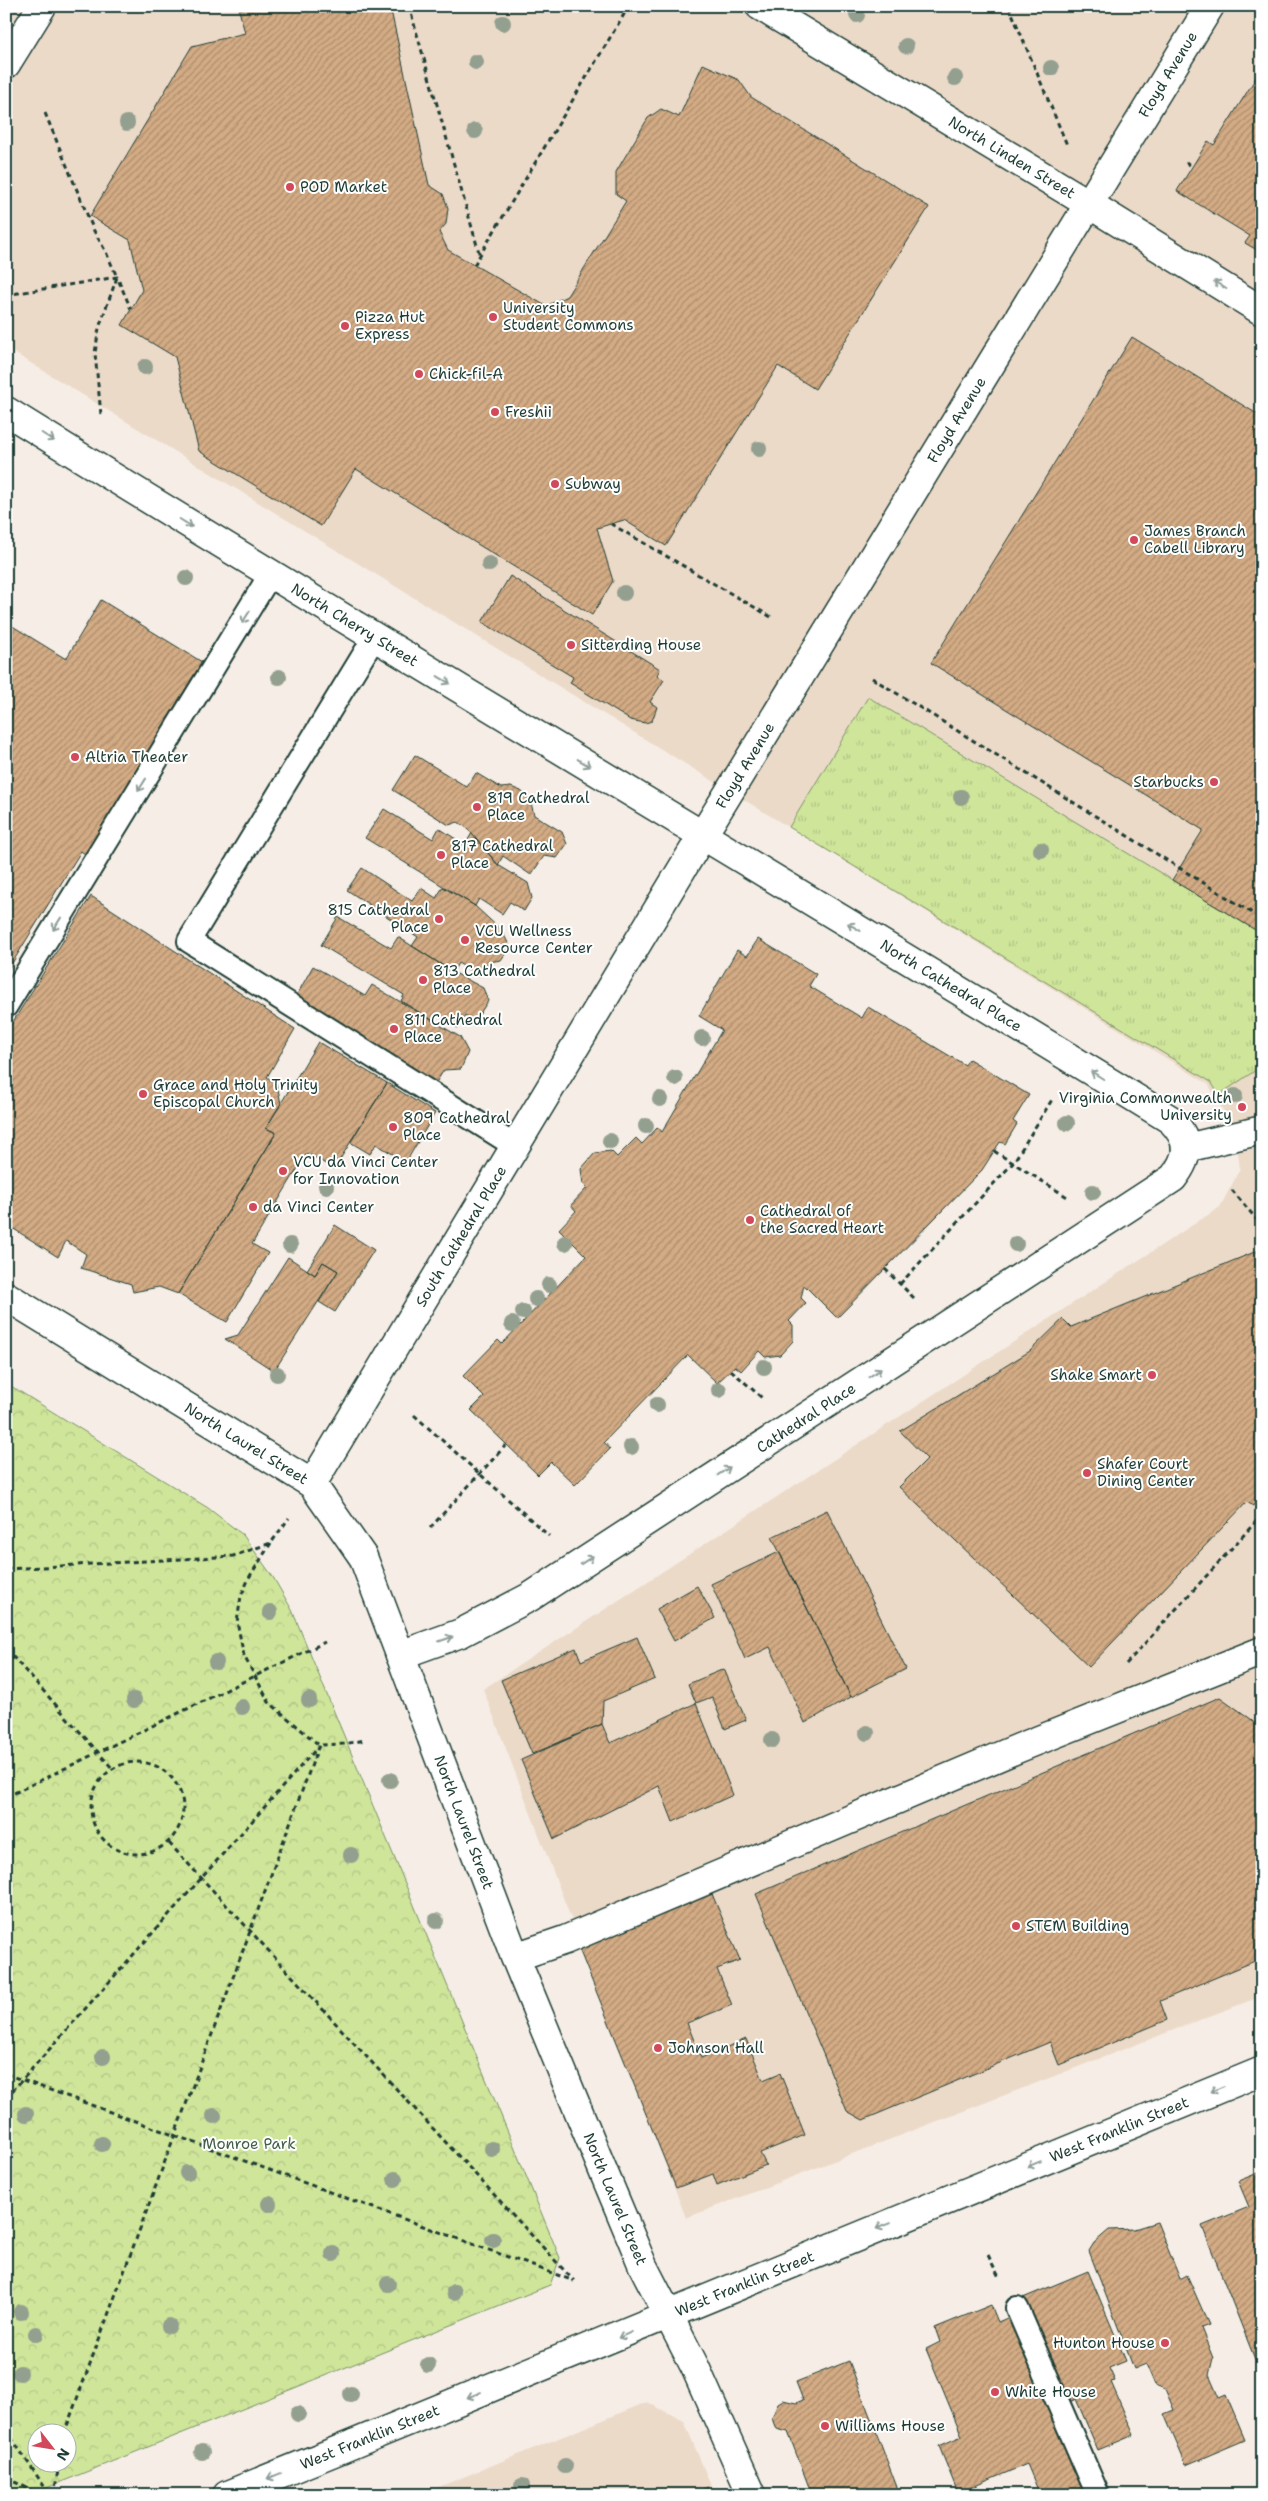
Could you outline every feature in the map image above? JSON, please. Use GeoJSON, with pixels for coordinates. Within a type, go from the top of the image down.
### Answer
{"type":"FeatureCollection","features":[{"type":"Feature","properties":{"kind":"street"},"geometry":{"type":"LineString","coordinates":[[6,64],[42,6]]}},
{"type":"Feature","properties":{"kind":"street","name":"North Linden Street"},"geometry":{"type":"LineString","coordinates":[[760,6],[1089,204],[1262,311]]}},
{"type":"Feature","properties":{"kind":"street","name":"Floyd Avenue"},"geometry":{"type":"LineString","coordinates":[[704,835],[1210,6]]}},
{"type":"Feature","properties":{"kind":"street","name":"North Cherry Street"},"geometry":{"type":"LineString","coordinates":[[6,411],[270,575],[704,835]]}},
{"type":"Feature","properties":{"kind":"street","name":"South Cathedral Place"},"geometry":{"type":"LineString","coordinates":[[312,1484],[704,835]]}},
{"type":"Feature","properties":{"kind":"street","name":"North Cathedral Place"},"geometry":{"type":"LineString","coordinates":[[704,835],[1171,1120],[1182,1132],[1186,1148]]}},
{"type":"Feature","properties":{"kind":"street"},"geometry":{"type":"LineString","coordinates":[[1186,1148],[1262,1130]]}},
{"type":"Feature","properties":{"kind":"street","name":"Cathedral Place"},"geometry":{"type":"LineString","coordinates":[[400,1655],[461,1633],[530,1597],[1174,1178],[1183,1165],[1186,1148]]}},
{"type":"Feature","properties":{"kind":"street","name":"North Laurel Street"},"geometry":{"type":"LineString","coordinates":[[6,1296],[312,1484],[363,1556],[515,1957],[643,2266],[696,2367],[752,2495]]}},
{"type":"Feature","properties":{"kind":"street"},"geometry":{"type":"LineString","coordinates":[[515,1957],[565,1940],[1019,1748],[1262,1651]]}},
{"type":"Feature","properties":{"kind":"street","name":"West Franklin Street"},"geometry":{"type":"LineString","coordinates":[[227,2495],[1262,2071]]}},
{"type":"Feature","properties":{"kind":"lane"},"geometry":{"type":"LineString","coordinates":[[6,1006],[270,575]]}},
{"type":"Feature","properties":{"kind":"lane"},"geometry":{"type":"LineString","coordinates":[[374,638],[189,942],[515,1146]]}},
{"type":"Feature","properties":{"kind":"lane"},"geometry":{"type":"LineString","coordinates":[[1017,2308],[1098,2495]]}},
{"type":"Feature","properties":{"kind":"path"},"geometry":{"type":"LineString","coordinates":[[409,6],[480,256]]}},
{"type":"Feature","properties":{"kind":"path"},"geometry":{"type":"LineString","coordinates":[[474,265],[629,6]]}},
{"type":"Feature","properties":{"kind":"path"},"geometry":{"type":"LineString","coordinates":[[1009,6],[1067,145]]}},
{"type":"Feature","properties":{"kind":"path"},"geometry":{"type":"LineString","coordinates":[[45,113],[94,231],[131,309]]}},
{"type":"Feature","properties":{"kind":"path"},"geometry":{"type":"LineString","coordinates":[[1186,162],[1192,166]]}},
{"type":"Feature","properties":{"kind":"path"},"geometry":{"type":"LineString","coordinates":[[6,295],[117,277]]}},
{"type":"Feature","properties":{"kind":"path"},"geometry":{"type":"LineString","coordinates":[[101,415],[96,353],[99,328],[117,277]]}},
{"type":"Feature","properties":{"kind":"path"},"geometry":{"type":"LineString","coordinates":[[611,524],[773,618]]}},
{"type":"Feature","properties":{"kind":"path"},"geometry":{"type":"LineString","coordinates":[[872,678],[1262,919]]}},
{"type":"Feature","properties":{"kind":"path"},"geometry":{"type":"LineString","coordinates":[[900,1284],[1013,1163],[1053,1098]]}},
{"type":"Feature","properties":{"kind":"path"},"geometry":{"type":"LineString","coordinates":[[994,1151],[1069,1198]]}},
{"type":"Feature","properties":{"kind":"path"},"geometry":{"type":"LineString","coordinates":[[1232,1190],[1262,1226]]}},
{"type":"Feature","properties":{"kind":"path"},"geometry":{"type":"LineString","coordinates":[[886,1269],[915,1299]]}},
{"type":"Feature","properties":{"kind":"path"},"geometry":{"type":"LineString","coordinates":[[731,1370],[762,1398]]}},
{"type":"Feature","properties":{"kind":"path"},"geometry":{"type":"LineString","coordinates":[[414,1415],[549,1536]]}},
{"type":"Feature","properties":{"kind":"path"},"geometry":{"type":"LineString","coordinates":[[430,1528],[506,1445]]}},
{"type":"Feature","properties":{"kind":"path"},"geometry":{"type":"LineString","coordinates":[[312,1484],[271,1543],[247,1582],[241,1596],[237,1622],[244,1656],[269,1702],[319,1745],[344,1744],[365,1740]]}},
{"type":"Feature","properties":{"kind":"path"},"geometry":{"type":"LineString","coordinates":[[1120,1670],[1262,1515]]}},
{"type":"Feature","properties":{"kind":"path"},"geometry":{"type":"LineString","coordinates":[[6,1569],[233,1556],[271,1543]]}},
{"type":"Feature","properties":{"kind":"path"},"geometry":{"type":"LineString","coordinates":[[6,1797],[255,1678],[325,1642]]}},
{"type":"Feature","properties":{"kind":"path"},"geometry":{"type":"LineString","coordinates":[[6,1649],[113,1769]]}},
{"type":"Feature","properties":{"kind":"path"},"geometry":{"type":"LineString","coordinates":[[6,2098],[319,1745]]}},
{"type":"Feature","properties":{"kind":"path"},"geometry":{"type":"LineString","coordinates":[[68,2424],[319,1745]]}},
{"type":"Feature","properties":{"kind":"path"},"geometry":{"type":"LineString","coordinates":[[144,1762],[157,1766],[169,1774],[178,1785],[183,1798],[184,1812],[178,1830],[169,1843],[145,1855],[129,1854],[114,1849],[102,1839],[94,1825],[91,1809],[93,1793],[101,1779],[113,1769],[128,1763],[144,1762]]}},
{"type":"Feature","properties":{"kind":"path"},"geometry":{"type":"LineString","coordinates":[[6,2074],[574,2281],[169,1843]]}},
{"type":"Feature","properties":{"kind":"path"},"geometry":{"type":"LineString","coordinates":[[6,2430],[50,2495]]}},
{"type":"Feature","properties":{"kind":"path"},"geometry":{"type":"LineString","coordinates":[[54,2495],[57,2474]]}},
{"type":"Feature","properties":{"kind":"path"},"geometry":{"type":"LineString","coordinates":[[6,2478],[42,2495]]}},
{"type":"Feature","properties":{"kind":"shaded area","name":"Virginia Commonwealth University"},"geometry":{"type":"Polygon","coordinates":[[[6,6],[1262,6],[1262,1996],[686,2218],[483,1689],[1220,1207],[1240,1169],[1235,1131],[1208,1084],[6,348],[6,6]]]}},
{"type":"Feature","properties":{"kind":"shaded area"},"geometry":{"type":"Polygon","coordinates":[[[647,2402],[684,2421],[715,2495],[419,2495],[647,2402]]]}},
{"type":"Feature","properties":{"kind":"green space"},"geometry":{"type":"Polygon","coordinates":[[[868,697],[1262,934],[1262,1066],[1219,1095],[1211,1082],[789,827],[868,697]]]}},
{"type":"Feature","properties":{"kind":"green space","name":"Monroe Park"},"geometry":{"type":"Polygon","coordinates":[[[6,1383],[208,1508],[243,1535],[273,1577],[292,1610],[560,2258],[550,2285],[29,2495],[6,2495],[6,1383]]]}},
{"type":"Feature","properties":{"kind":"building","name":"University Student Commons"},"geometry":{"type":"Polygon","coordinates":[[[253,6],[364,6],[365,12],[390,6],[429,185],[443,194],[448,208],[446,224],[439,232],[448,250],[546,306],[567,296],[626,201],[616,194],[616,172],[648,118],[661,109],[679,117],[703,64],[739,80],[751,97],[929,207],[815,389],[778,366],[666,546],[624,520],[597,528],[613,581],[592,615],[356,469],[321,526],[199,451],[175,357],[122,325],[142,290],[130,240],[90,216],[192,46],[245,33],[239,10],[253,6]]]}},
{"type":"Feature","properties":{"kind":"building"},"geometry":{"type":"Polygon","coordinates":[[[1262,68],[1262,253],[1245,243],[1250,236],[1177,191],[1208,141],[1214,145],[1262,68]]]}},
{"type":"Feature","properties":{"kind":"building","name":"James Branch Cabell Library"},"geometry":{"type":"Polygon","coordinates":[[[1132,337],[1262,417],[1262,934],[1172,880],[1203,830],[931,663],[1132,337]]]}},
{"type":"Feature","properties":{"kind":"building","name":"Sitterding House"},"geometry":{"type":"Polygon","coordinates":[[[510,576],[660,669],[657,675],[664,680],[650,702],[657,707],[652,721],[645,723],[630,720],[570,683],[573,677],[482,622],[510,576]]]}},
{"type":"Feature","properties":{"kind":"building","name":"Altria Theater"},"geometry":{"type":"Polygon","coordinates":[[[101,600],[202,662],[85,854],[81,851],[6,973],[6,622],[66,659],[101,600]]]}},
{"type":"Feature","properties":{"kind":"building","name":"819 Cathedral Place"},"geometry":{"type":"Polygon","coordinates":[[[415,755],[467,787],[476,773],[501,788],[511,787],[521,791],[530,799],[534,815],[562,832],[567,844],[557,858],[544,856],[531,875],[503,856],[498,865],[467,828],[458,822],[449,825],[393,790],[415,755]]]}},
{"type":"Feature","properties":{"kind":"building","name":"817 Cathedral Place"},"geometry":{"type":"Polygon","coordinates":[[[384,809],[433,839],[439,828],[465,845],[472,833],[498,865],[528,883],[532,898],[524,911],[510,902],[502,914],[479,899],[475,906],[365,838],[384,809]]]}},
{"type":"Feature","properties":{"kind":"building","name":"815 Cathedral Place"},"geometry":{"type":"Polygon","coordinates":[[[362,868],[412,901],[421,888],[436,898],[443,887],[475,906],[502,931],[510,947],[501,960],[489,962],[480,976],[458,963],[453,972],[412,946],[418,937],[347,890],[362,868]]]}},
{"type":"Feature","properties":{"kind":"building","name":"Grace and Holy Trinity Episcopal Church"},"geometry":{"type":"Polygon","coordinates":[[[91,896],[295,1029],[267,1077],[277,1084],[281,1104],[266,1128],[276,1133],[178,1294],[159,1287],[133,1292],[131,1284],[81,1268],[86,1254],[66,1241],[58,1257],[6,1224],[6,1033],[91,896]]]}},
{"type":"Feature","properties":{"kind":"building","name":"813 Cathedral Place"},"geometry":{"type":"Polygon","coordinates":[[[338,917],[391,948],[398,937],[453,972],[483,988],[488,1001],[475,1021],[465,1015],[458,1028],[436,1014],[432,1020],[401,1001],[404,995],[321,945],[338,917]]]}},
{"type":"Feature","properties":{"kind":"building","name":"Cathedral of the Sacred Heart"},"geometry":{"type":"Polygon","coordinates":[[[758,939],[816,974],[809,986],[862,1018],[868,1007],[965,1065],[969,1059],[1029,1095],[1013,1121],[1017,1124],[1005,1144],[1000,1142],[982,1170],[837,1318],[804,1285],[801,1298],[806,1303],[789,1321],[793,1325],[793,1341],[780,1355],[765,1357],[759,1351],[741,1371],[735,1366],[717,1383],[688,1355],[604,1442],[610,1449],[575,1485],[551,1462],[538,1475],[471,1410],[484,1397],[463,1376],[498,1340],[502,1344],[586,1256],[559,1229],[576,1211],[571,1205],[587,1188],[583,1184],[581,1169],[595,1153],[611,1151],[617,1157],[636,1138],[642,1144],[658,1127],[662,1132],[722,1030],[699,1016],[737,950],[747,956],[758,939]]]}},
{"type":"Feature","properties":{"kind":"building","name":"811 Cathedral Place"},"geometry":{"type":"Polygon","coordinates":[[[313,966],[365,996],[372,985],[460,1037],[468,1052],[461,1069],[444,1070],[435,1084],[294,1000],[313,966]]]}},
{"type":"Feature","properties":{"kind":"building","name":"da Vinci Center"},"geometry":{"type":"Polygon","coordinates":[[[318,1042],[387,1083],[334,1169],[307,1153],[252,1244],[268,1253],[227,1322],[178,1294],[276,1133],[266,1128],[318,1042]]]}},
{"type":"Feature","properties":{"kind":"building","name":"809 Cathedral Place"},"geometry":{"type":"Polygon","coordinates":[[[387,1083],[435,1113],[406,1162],[376,1144],[370,1154],[350,1142],[387,1083]]]}},
{"type":"Feature","properties":{"kind":"building"},"geometry":{"type":"Polygon","coordinates":[[[335,1225],[374,1250],[335,1312],[319,1302],[338,1271],[323,1262],[315,1275],[307,1270],[335,1225]]]}},
{"type":"Feature","properties":{"kind":"building","name":"Shafer Court Dining Center"},"geometry":{"type":"Polygon","coordinates":[[[1257,1251],[1262,1264],[1262,1490],[1253,1506],[1247,1502],[1089,1667],[899,1487],[927,1459],[900,1431],[1030,1351],[1063,1319],[1071,1327],[1257,1251]]]}},
{"type":"Feature","properties":{"kind":"building"},"geometry":{"type":"Polygon","coordinates":[[[288,1257],[315,1275],[323,1262],[338,1271],[274,1371],[225,1339],[238,1335],[288,1257]]]}},
{"type":"Feature","properties":{"kind":"building"},"geometry":{"type":"Polygon","coordinates":[[[827,1510],[906,1669],[851,1697],[772,1537],[827,1510]]]}},
{"type":"Feature","properties":{"kind":"building"},"geometry":{"type":"Polygon","coordinates":[[[779,1552],[851,1697],[805,1723],[770,1647],[745,1659],[711,1584],[779,1552]]]}},
{"type":"Feature","properties":{"kind":"building"},"geometry":{"type":"Polygon","coordinates":[[[697,1586],[715,1618],[674,1641],[657,1609],[697,1586]]]}},
{"type":"Feature","properties":{"kind":"building"},"geometry":{"type":"Polygon","coordinates":[[[637,1637],[655,1679],[603,1701],[602,1724],[532,1754],[501,1680],[576,1648],[581,1661],[637,1637]]]}},
{"type":"Feature","properties":{"kind":"building"},"geometry":{"type":"Polygon","coordinates":[[[724,1669],[746,1720],[725,1729],[712,1697],[696,1703],[688,1684],[724,1669]]]}},
{"type":"Feature","properties":{"kind":"building","name":"STEM Building"},"geometry":{"type":"Polygon","coordinates":[[[1220,1697],[1262,1727],[1262,1958],[1160,2001],[1167,2020],[1059,2065],[1050,2042],[863,2120],[847,2111],[756,1894],[1220,1697]]]}},
{"type":"Feature","properties":{"kind":"building"},"geometry":{"type":"Polygon","coordinates":[[[696,1703],[733,1795],[673,1822],[659,1786],[554,1839],[521,1760],[602,1724],[610,1743],[696,1703]]]}},
{"type":"Feature","properties":{"kind":"building","name":"Johnson Hall"},"geometry":{"type":"Polygon","coordinates":[[[712,1894],[740,1960],[717,1969],[732,2005],[687,2023],[701,2058],[746,2039],[763,2080],[780,2073],[805,2135],[760,2153],[766,2165],[717,2185],[713,2174],[676,2188],[579,1949],[712,1894]]]}},
{"type":"Feature","properties":{"kind":"building"},"geometry":{"type":"Polygon","coordinates":[[[1258,2173],[1262,2183],[1262,2377],[1202,2226],[1249,2207],[1238,2181],[1258,2173]]]}},
{"type":"Feature","properties":{"kind":"building","name":"Hunton House"},"geometry":{"type":"Polygon","coordinates":[[[1157,2222],[1180,2279],[1187,2275],[1209,2325],[1201,2328],[1213,2358],[1209,2375],[1219,2398],[1226,2395],[1245,2440],[1186,2465],[1164,2414],[1174,2410],[1165,2389],[1155,2385],[1146,2364],[1134,2369],[1089,2251],[1094,2243],[1109,2230],[1134,2229],[1157,2222]]]}},
{"type":"Feature","properties":{"kind":"building"},"geometry":{"type":"Polygon","coordinates":[[[1088,2271],[1126,2361],[1109,2368],[1115,2381],[1111,2382],[1134,2435],[1098,2450],[1076,2399],[1067,2403],[1023,2298],[1088,2271]]]}},
{"type":"Feature","properties":{"kind":"building","name":"White House"},"geometry":{"type":"Polygon","coordinates":[[[991,2305],[998,2322],[1014,2315],[1087,2495],[1040,2495],[1027,2464],[958,2493],[939,2446],[962,2436],[926,2349],[940,2342],[935,2328],[991,2305]]]}},
{"type":"Feature","properties":{"kind":"building","name":"Williams House"},"geometry":{"type":"Polygon","coordinates":[[[849,2361],[900,2495],[812,2495],[788,2432],[777,2429],[774,2424],[772,2418],[778,2403],[783,2400],[796,2403],[803,2400],[796,2382],[849,2361]]]}},
{"type":"Feature","properties":{"kind":"building"},"geometry":{"type":"Polygon","coordinates":[[[708,2487],[711,2495],[688,2495],[708,2487]]]}},
{"type":"Feature","properties":{"kind":"place","name":"POD Market"},"geometry":{"type":"Point","coordinates":[290,187]}},
{"type":"Feature","properties":{"kind":"place","name":"University Student Commons"},"geometry":{"type":"Point","coordinates":[493,317]}},
{"type":"Feature","properties":{"kind":"place","name":"Pizza Hut Express"},"geometry":{"type":"Point","coordinates":[345,326]}},
{"type":"Feature","properties":{"kind":"place","name":"Chick-fil-A"},"geometry":{"type":"Point","coordinates":[419,374]}},
{"type":"Feature","properties":{"kind":"place","name":"Freshii"},"geometry":{"type":"Point","coordinates":[495,412]}},
{"type":"Feature","properties":{"kind":"place","name":"Subway"},"geometry":{"type":"Point","coordinates":[555,484]}},
{"type":"Feature","properties":{"kind":"place","name":"James Branch Cabell Library"},"geometry":{"type":"Point","coordinates":[1134,540]}},
{"type":"Feature","properties":{"kind":"place","name":"Sitterding House"},"geometry":{"type":"Point","coordinates":[571,645]}},
{"type":"Feature","properties":{"kind":"place","name":"Altria Theater"},"geometry":{"type":"Point","coordinates":[75,757]}},
{"type":"Feature","properties":{"kind":"place","name":"Starbucks"},"geometry":{"type":"Point","coordinates":[1214,782]}},
{"type":"Feature","properties":{"kind":"place","name":"819 Cathedral Place"},"geometry":{"type":"Point","coordinates":[477,807]}},
{"type":"Feature","properties":{"kind":"place","name":"817 Cathedral Place"},"geometry":{"type":"Point","coordinates":[441,855]}},
{"type":"Feature","properties":{"kind":"place","name":"815 Cathedral Place"},"geometry":{"type":"Point","coordinates":[439,919]}},
{"type":"Feature","properties":{"kind":"place","name":"VCU Wellness Resource Center"},"geometry":{"type":"Point","coordinates":[465,940]}},
{"type":"Feature","properties":{"kind":"place","name":"813 Cathedral Place"},"geometry":{"type":"Point","coordinates":[423,980]}},
{"type":"Feature","properties":{"kind":"place","name":"811 Cathedral Place"},"geometry":{"type":"Point","coordinates":[394,1029]}},
{"type":"Feature","properties":{"kind":"place","name":"Grace and Holy Trinity Episcopal Church"},"geometry":{"type":"Point","coordinates":[143,1094]}},
{"type":"Feature","properties":{"kind":"place","name":"Virginia Commonwealth University"},"geometry":{"type":"Point","coordinates":[1242,1107]}},
{"type":"Feature","properties":{"kind":"place","name":"809 Cathedral Place"},"geometry":{"type":"Point","coordinates":[393,1127]}},
{"type":"Feature","properties":{"kind":"place","name":"VCU da Vinci Center for Innovation"},"geometry":{"type":"Point","coordinates":[283,1171]}},
{"type":"Feature","properties":{"kind":"place","name":"da Vinci Center"},"geometry":{"type":"Point","coordinates":[253,1207]}},
{"type":"Feature","properties":{"kind":"place","name":"Cathedral of the Sacred Heart"},"geometry":{"type":"Point","coordinates":[750,1220]}},
{"type":"Feature","properties":{"kind":"place","name":"Shake Smart"},"geometry":{"type":"Point","coordinates":[1152,1375]}},
{"type":"Feature","properties":{"kind":"place","name":"Shafer Court Dining Center"},"geometry":{"type":"Point","coordinates":[1087,1473]}},
{"type":"Feature","properties":{"kind":"place","name":"STEM Building"},"geometry":{"type":"Point","coordinates":[1016,1926]}},
{"type":"Feature","properties":{"kind":"place","name":"Johnson Hall"},"geometry":{"type":"Point","coordinates":[658,2048]}},
{"type":"Feature","properties":{"kind":"place","name":"Hunton House"},"geometry":{"type":"Point","coordinates":[1165,2343]}},
{"type":"Feature","properties":{"kind":"place","name":"White House"},"geometry":{"type":"Point","coordinates":[995,2392]}},
{"type":"Feature","properties":{"kind":"place","name":"Williams House"},"geometry":{"type":"Point","coordinates":[825,2426]}}]}
